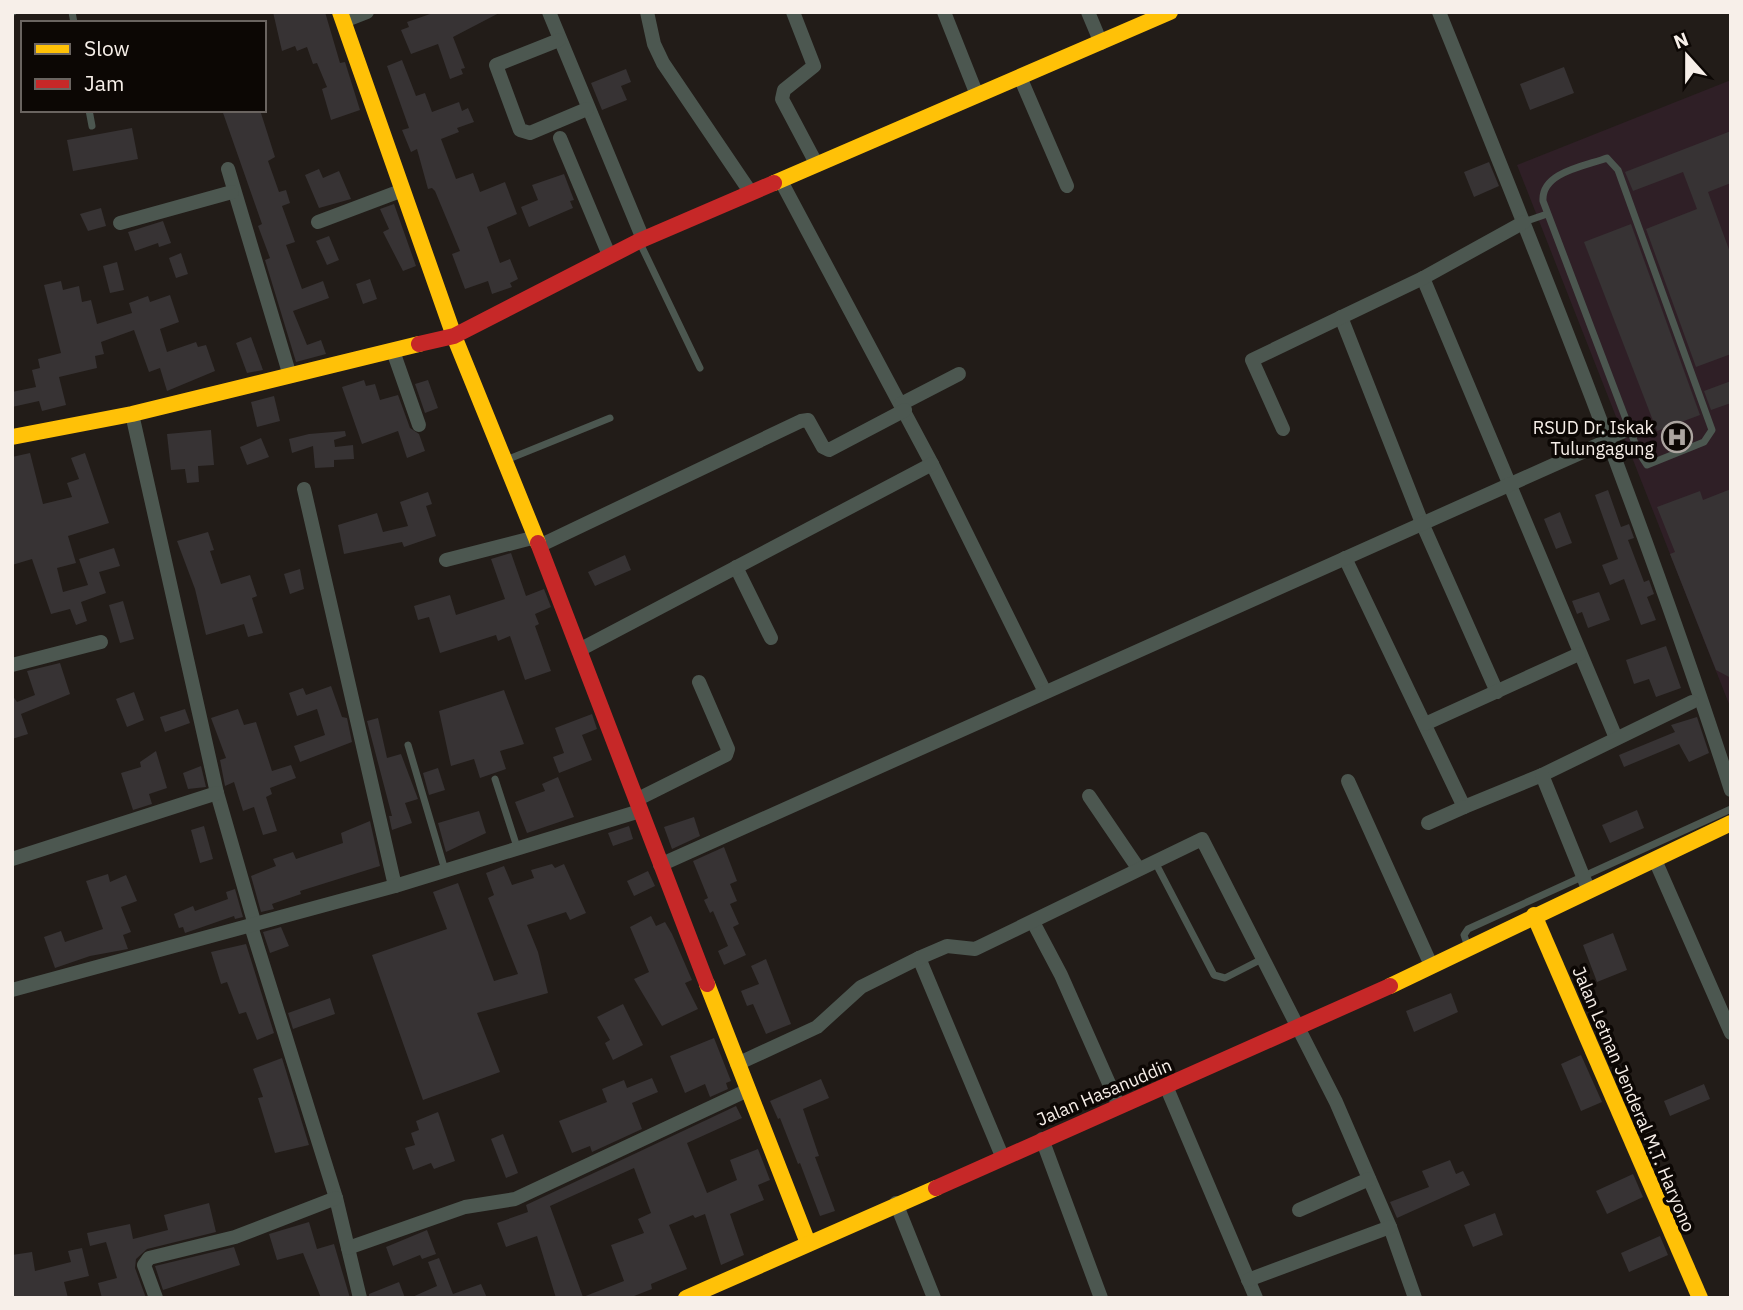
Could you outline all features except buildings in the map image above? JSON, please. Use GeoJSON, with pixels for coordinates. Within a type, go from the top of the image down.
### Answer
{"type":"FeatureCollection","features":[{"type":"Feature","properties":{"kind":"street"},"geometry":{"type":"LineString","coordinates":[[367,12],[342,16],[454,336],[581,649],[660,865],[807,1243]]}},
{"type":"Feature","properties":{"kind":"street"},"geometry":{"type":"LineString","coordinates":[[549,12],[641,240]]}},
{"type":"Feature","properties":{"kind":"street"},"geometry":{"type":"LineString","coordinates":[[647,12],[654,44],[663,63],[751,193]]}},
{"type":"Feature","properties":{"kind":"street"},"geometry":{"type":"LineString","coordinates":[[793,12],[814,66],[784,90],[782,99],[817,164]]}},
{"type":"Feature","properties":{"kind":"street"},"geometry":{"type":"LineString","coordinates":[[944,12],[977,96]]}},
{"type":"Feature","properties":{"kind":"street"},"geometry":{"type":"LineString","coordinates":[[1087,12],[1101,43]]}},
{"type":"Feature","properties":{"kind":"street"},"geometry":{"type":"LineString","coordinates":[[12,438],[132,414],[454,336],[641,240],[1170,12]]}},
{"type":"Feature","properties":{"kind":"street"},"geometry":{"type":"LineString","coordinates":[[1439,12],[1524,222],[1607,441],[1701,696],[1731,790]]}},
{"type":"Feature","properties":{"kind":"street"},"geometry":{"type":"LineString","coordinates":[[559,40],[496,65],[520,130],[530,133],[587,109]]}},
{"type":"Feature","properties":{"kind":"street"},"geometry":{"type":"LineString","coordinates":[[1020,77],[1067,186]]}},
{"type":"Feature","properties":{"kind":"street"},"geometry":{"type":"LineString","coordinates":[[560,138],[609,255]]}},
{"type":"Feature","properties":{"kind":"street"},"geometry":{"type":"LineString","coordinates":[[228,169],[232,192],[290,376]]}},
{"type":"Feature","properties":{"kind":"street"},"geometry":{"type":"LineString","coordinates":[[781,181],[903,407],[1045,692]]}},
{"type":"Feature","properties":{"kind":"street"},"geometry":{"type":"LineString","coordinates":[[318,222],[403,190]]}},
{"type":"Feature","properties":{"kind":"street"},"geometry":{"type":"LineString","coordinates":[[120,223],[232,192]]}},
{"type":"Feature","properties":{"kind":"street"},"geometry":{"type":"LineString","coordinates":[[1283,429],[1252,360],[1423,278],[1524,222]]}},
{"type":"Feature","properties":{"kind":"street"},"geometry":{"type":"LineString","coordinates":[[1423,278],[1616,738]]}},
{"type":"Feature","properties":{"kind":"street"},"geometry":{"type":"LineString","coordinates":[[1341,317],[1422,523],[1497,692]]}},
{"type":"Feature","properties":{"kind":"street"},"geometry":{"type":"LineString","coordinates":[[393,351],[419,425]]}},
{"type":"Feature","properties":{"kind":"street"},"geometry":{"type":"LineString","coordinates":[[446,560],[538,542],[795,423],[808,420],[823,447],[829,450],[959,374]]}},
{"type":"Feature","properties":{"kind":"street"},"geometry":{"type":"LineString","coordinates":[[132,414],[217,793],[253,926],[336,1198],[360,1298]]}},
{"type":"Feature","properties":{"kind":"street"},"geometry":{"type":"LineString","coordinates":[[660,865],[1607,441]]}},
{"type":"Feature","properties":{"kind":"street"},"geometry":{"type":"LineString","coordinates":[[581,649],[932,464]]}},
{"type":"Feature","properties":{"kind":"street"},"geometry":{"type":"LineString","coordinates":[[304,489],[395,886]]}},
{"type":"Feature","properties":{"kind":"street"},"geometry":{"type":"LineString","coordinates":[[1345,558],[1464,807]]}},
{"type":"Feature","properties":{"kind":"street"},"geometry":{"type":"LineString","coordinates":[[736,567],[771,638]]}},
{"type":"Feature","properties":{"kind":"street"},"geometry":{"type":"LineString","coordinates":[[12,666],[101,642]]}},
{"type":"Feature","properties":{"kind":"street"},"geometry":{"type":"LineString","coordinates":[[1425,724],[1579,654]]}},
{"type":"Feature","properties":{"kind":"street"},"geometry":{"type":"LineString","coordinates":[[12,990],[395,886],[638,805],[726,755],[728,749],[699,682]]}},
{"type":"Feature","properties":{"kind":"street"},"geometry":{"type":"LineString","coordinates":[[1428,822],[1542,775],[1692,702]]}},
{"type":"Feature","properties":{"kind":"street"},"geometry":{"type":"LineString","coordinates":[[1542,775],[1586,884]]}},
{"type":"Feature","properties":{"kind":"street"},"geometry":{"type":"LineString","coordinates":[[1348,781],[1431,965]]}},
{"type":"Feature","properties":{"kind":"street"},"geometry":{"type":"LineString","coordinates":[[12,859],[217,793]]}},
{"type":"Feature","properties":{"kind":"street"},"geometry":{"type":"LineString","coordinates":[[1089,796],[1138,868]]}},
{"type":"Feature","properties":{"kind":"street","name":"Jalan Hasanuddin"},"geometry":{"type":"LineString","coordinates":[[686,1298],[1296,1027],[1468,948],[1534,915],[1586,884],[1655,860],[1731,823]]}},
{"type":"Feature","properties":{"kind":"street"},"geometry":{"type":"LineString","coordinates":[[737,1065],[817,1027],[861,987],[919,958],[947,946],[975,949],[1138,868],[1203,840],[1336,1102],[1390,1227],[1415,1298]]}},
{"type":"Feature","properties":{"kind":"street"},"geometry":{"type":"LineString","coordinates":[[1655,860],[1731,1033]]}},
{"type":"Feature","properties":{"kind":"street","name":"Jalan Letnan Jenderal M.T. Haryono"},"geometry":{"type":"LineString","coordinates":[[1534,915],[1700,1298]]}},
{"type":"Feature","properties":{"kind":"street"},"geometry":{"type":"LineString","coordinates":[[1033,922],[1061,975],[1119,1106]]}},
{"type":"Feature","properties":{"kind":"street"},"geometry":{"type":"LineString","coordinates":[[919,958],[1002,1156]]}},
{"type":"Feature","properties":{"kind":"street"},"geometry":{"type":"LineString","coordinates":[[1166,1086],[1256,1298]]}},
{"type":"Feature","properties":{"kind":"street"},"geometry":{"type":"LineString","coordinates":[[348,1248],[465,1207],[515,1199],[748,1090]]}},
{"type":"Feature","properties":{"kind":"street"},"geometry":{"type":"LineString","coordinates":[[1042,1139],[1101,1298]]}},
{"type":"Feature","properties":{"kind":"street"},"geometry":{"type":"LineString","coordinates":[[1299,1210],[1369,1179]]}},
{"type":"Feature","properties":{"kind":"street"},"geometry":{"type":"LineString","coordinates":[[156,1298],[144,1265],[149,1258],[235,1237],[336,1198]]}},
{"type":"Feature","properties":{"kind":"street"},"geometry":{"type":"LineString","coordinates":[[896,1203],[934,1298]]}},
{"type":"Feature","properties":{"kind":"street"},"geometry":{"type":"LineString","coordinates":[[1248,1280],[1390,1227]]}},
{"type":"Feature","properties":{"kind":"lane"},"geometry":{"type":"LineString","coordinates":[[89,112],[92,126]]}},
{"type":"Feature","properties":{"kind":"lane"},"geometry":{"type":"LineString","coordinates":[[1607,158],[1614,163],[1712,430],[1704,442],[1647,465],[1642,460],[1547,214],[1542,194],[1556,177],[1607,158]]}},
{"type":"Feature","properties":{"kind":"lane"},"geometry":{"type":"LineString","coordinates":[[1524,222],[1547,214]]}},
{"type":"Feature","properties":{"kind":"lane"},"geometry":{"type":"LineString","coordinates":[[641,240],[700,368]]}},
{"type":"Feature","properties":{"kind":"lane"},"geometry":{"type":"LineString","coordinates":[[505,461],[610,418]]}},
{"type":"Feature","properties":{"kind":"lane"},"geometry":{"type":"LineString","coordinates":[[1607,441],[1631,432]]}},
{"type":"Feature","properties":{"kind":"lane"},"geometry":{"type":"LineString","coordinates":[[408,746],[445,870]]}},
{"type":"Feature","properties":{"kind":"lane"},"geometry":{"type":"LineString","coordinates":[[495,779],[517,847]]}},
{"type":"Feature","properties":{"kind":"lane"},"geometry":{"type":"LineString","coordinates":[[1468,948],[1464,935],[1468,929],[1586,884],[1731,809]]}},
{"type":"Feature","properties":{"kind":"lane"},"geometry":{"type":"LineString","coordinates":[[1154,861],[1214,975],[1225,978],[1262,959]]}},
{"type":"Feature","properties":{"kind":"shaded area","name":"RSUD Dr. Iskak Tulungagung"},"geometry":{"type":"Polygon","coordinates":[[[1731,80],[1731,709],[1517,165],[1731,80]]]}},
{"type":"Feature","properties":{"kind":"traffic: slow"},"geometry":{"type":"LineString","coordinates":[[340,12],[454,336],[538,543]]}},
{"type":"Feature","properties":{"kind":"traffic: slow"},"geometry":{"type":"LineString","coordinates":[[774,183],[1170,12]]}},
{"type":"Feature","properties":{"kind":"traffic: slow"},"geometry":{"type":"LineString","coordinates":[[12,437],[132,414],[419,344]]}},
{"type":"Feature","properties":{"kind":"traffic: slow"},"geometry":{"type":"LineString","coordinates":[[1390,986],[1731,823]]}},
{"type":"Feature","properties":{"kind":"traffic: slow"},"geometry":{"type":"LineString","coordinates":[[1534,915],[1700,1298]]}},
{"type":"Feature","properties":{"kind":"traffic: slow"},"geometry":{"type":"LineString","coordinates":[[707,984],[808,1243]]}},
{"type":"Feature","properties":{"kind":"traffic: slow"},"geometry":{"type":"LineString","coordinates":[[686,1298],[936,1188]]}},
{"type":"Feature","properties":{"kind":"traffic: jam"},"geometry":{"type":"LineString","coordinates":[[419,344],[454,336],[639,241],[774,183]]}},
{"type":"Feature","properties":{"kind":"traffic: jam"},"geometry":{"type":"LineString","coordinates":[[538,543],[707,984]]}},
{"type":"Feature","properties":{"kind":"traffic: jam"},"geometry":{"type":"LineString","coordinates":[[936,1188],[1390,986]]}},
{"type":"Feature","properties":{"kind":"place","name":"RSUD Dr. Iskak Tulungagung"},"geometry":{"type":"Point","coordinates":[1677,437]}}]}
